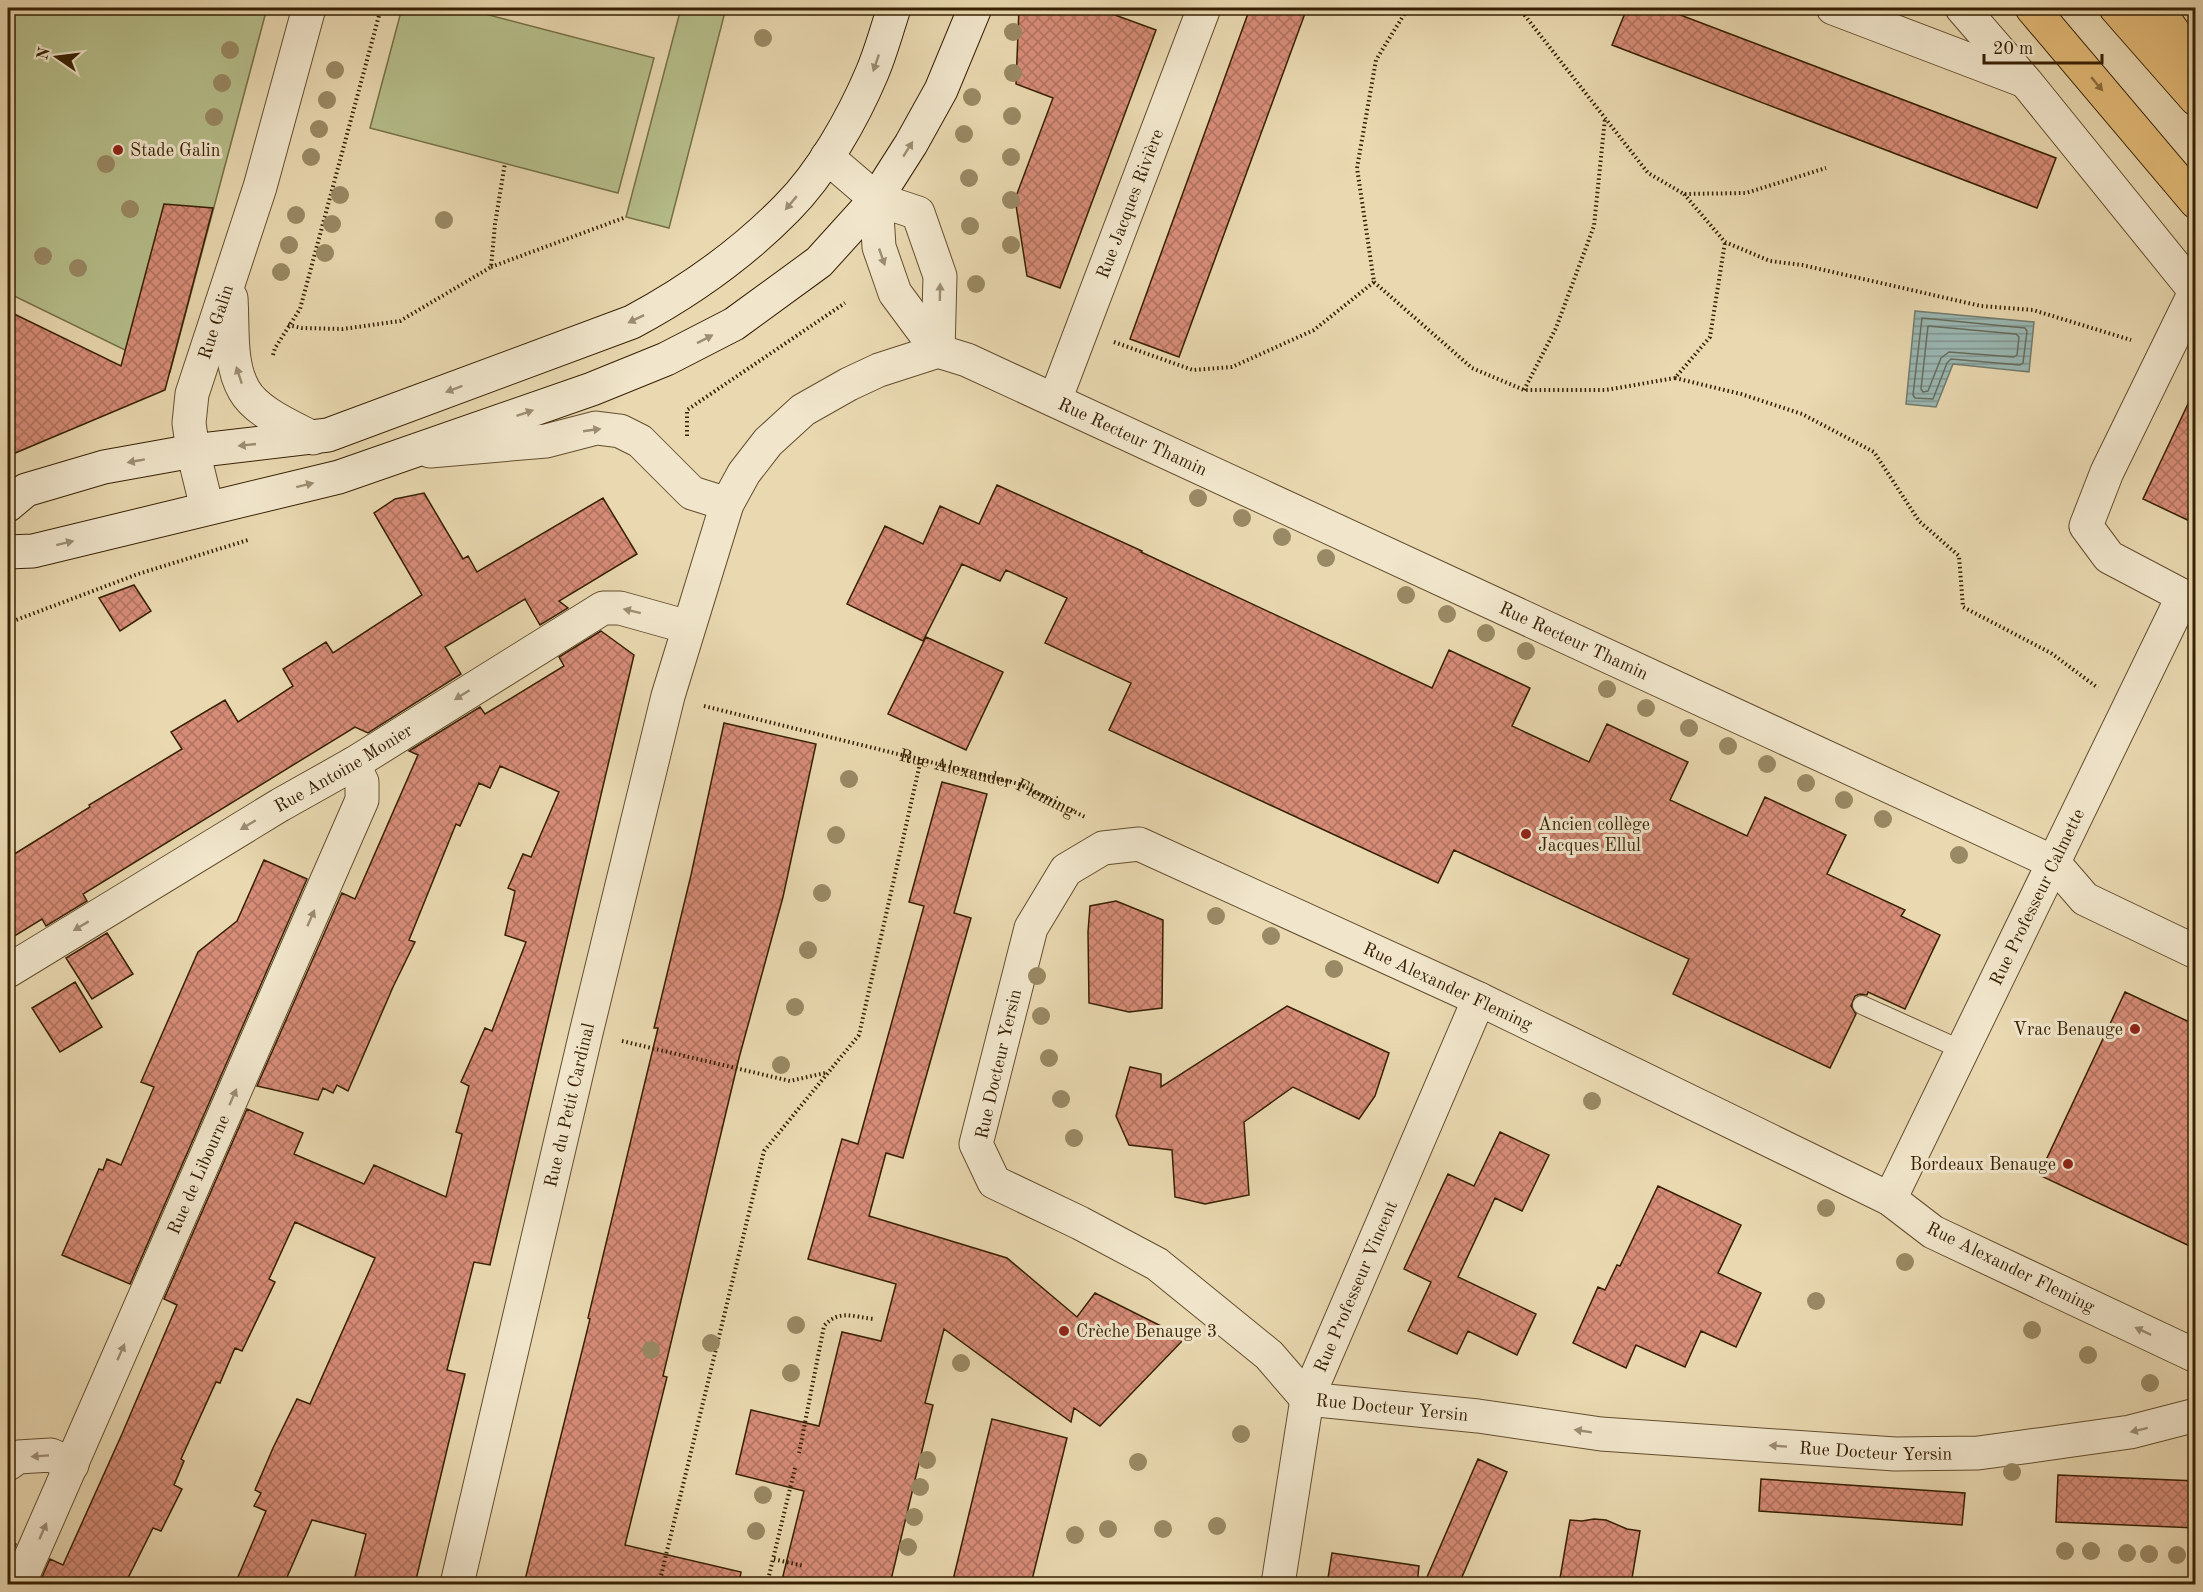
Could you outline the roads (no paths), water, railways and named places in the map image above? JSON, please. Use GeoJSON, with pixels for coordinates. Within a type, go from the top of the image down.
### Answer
{"type":"FeatureCollection","features":[{"type":"Feature","properties":{"kind":"main road"},"geometry":{"type":"LineString","coordinates":[[2032,8],[2196,202]]}},
{"type":"Feature","properties":{"kind":"main road"},"geometry":{"type":"LineString","coordinates":[[2116,8],[2196,99]]}},
{"type":"Feature","properties":{"kind":"main road"},"geometry":{"type":"LineString","coordinates":[[2156,8],[2196,63]]}},
{"type":"Feature","properties":{"kind":"street","name":"Rue Galin"},"geometry":{"type":"LineString","coordinates":[[207,508],[193,451],[189,423],[192,394],[260,187],[309,8]]}},
{"type":"Feature","properties":{"kind":"street"},"geometry":{"type":"LineString","coordinates":[[8,505],[26,490],[92,471],[193,451],[313,438],[345,430],[632,322],[673,300],[711,273],[789,207],[827,157],[873,72],[894,8]]}},
{"type":"Feature","properties":{"kind":"street"},"geometry":{"type":"LineString","coordinates":[[8,552],[33,551],[339,477],[592,389],[666,359],[734,324],[819,262],[876,199],[911,144],[940,90],[975,8]]}},
{"type":"Feature","properties":{"kind":"street","name":"Rue Jacques Rivière"},"geometry":{"type":"LineString","coordinates":[[1055,400],[1204,8]]}},
{"type":"Feature","properties":{"kind":"street"},"geometry":{"type":"LineString","coordinates":[[1833,8],[2026,82]]}},
{"type":"Feature","properties":{"kind":"street"},"geometry":{"type":"LineString","coordinates":[[1962,8],[2026,82],[2195,292]]}},
{"type":"Feature","properties":{"kind":"street"},"geometry":{"type":"LineString","coordinates":[[827,157],[876,199],[918,213],[940,276],[938,351]]}},
{"type":"Feature","properties":{"kind":"street"},"geometry":{"type":"LineString","coordinates":[[876,199],[879,247],[895,293],[938,351]]}},
{"type":"Feature","properties":{"kind":"street"},"geometry":{"type":"LineString","coordinates":[[230,276],[234,358],[245,392],[256,404],[281,421],[313,438]]}},
{"type":"Feature","properties":{"kind":"street","name":"Rue Professeur Calmette"},"geometry":{"type":"LineString","coordinates":[[1890,1199],[2127,710],[2189,598],[2109,557],[2086,526],[2107,472],[2195,292]]}},
{"type":"Feature","properties":{"kind":"street","name":"Rue Recteur Thamin"},"geometry":{"type":"LineString","coordinates":[[938,351],[967,360],[1055,400],[2053,862],[2085,899],[2196,952]]}},
{"type":"Feature","properties":{"kind":"street","name":"Rue du Petit Cardinal"},"geometry":{"type":"LineString","coordinates":[[457,1584],[586,1033],[668,696],[727,504],[744,473],[768,442],[803,410],[879,370],[938,351]]}},
{"type":"Feature","properties":{"kind":"street"},"geometry":{"type":"LineString","coordinates":[[410,453],[546,441],[596,428],[620,431],[640,441],[692,493],[727,504]]}},
{"type":"Feature","properties":{"kind":"street","name":"Rue Antoine Monier"},"geometry":{"type":"LineString","coordinates":[[8,971],[280,805],[353,764],[603,608],[620,608],[688,627]]}},
{"type":"Feature","properties":{"kind":"street","name":"Rue de Libourne"},"geometry":{"type":"LineString","coordinates":[[19,1584],[362,800],[362,782],[353,764]]}},
{"type":"Feature","properties":{"kind":"street","name":"Rue Alexander Fleming"},"geometry":{"type":"LineString","coordinates":[[1139,844],[1479,999],[1890,1199],[1933,1232],[2196,1356]]}},
{"type":"Feature","properties":{"kind":"street","name":"Rue Docteur Yersin"},"geometry":{"type":"LineString","coordinates":[[1139,844],[1103,848],[1066,870],[1031,928],[976,1144],[994,1182],[1080,1223],[1157,1264],[1269,1355],[1307,1399],[1478,1416],[1601,1434],[1896,1454],[1977,1453],[2130,1432],[2196,1415]]}},
{"type":"Feature","properties":{"kind":"street","name":"Rue Professeur Vincent"},"geometry":{"type":"LineString","coordinates":[[1278,1584],[1307,1399],[1479,999]]}},
{"type":"Feature","properties":{"kind":"street"},"geometry":{"type":"LineString","coordinates":[[8,1464],[18,1457],[51,1455],[72,1465]]}},
{"type":"Feature","properties":{"kind":"lane"},"geometry":{"type":"LineString","coordinates":[[1862,1005],[1962,1050]]}},
{"type":"Feature","properties":{"kind":"water"},"geometry":{"type":"Polygon","coordinates":[[[1915,311],[2034,322],[2029,372],[1953,364],[1936,407],[1906,404],[1915,311]]]}},
{"type":"Feature","properties":{"kind":"place","name":"Stade Galin"},"geometry":{"type":"Point","coordinates":[118,150]}},
{"type":"Feature","properties":{"kind":"place","name":"Ancien collège Jacques Ellul"},"geometry":{"type":"Point","coordinates":[1526,834]}},
{"type":"Feature","properties":{"kind":"place","name":"Vrac Benauge"},"geometry":{"type":"Point","coordinates":[2135,1029]}},
{"type":"Feature","properties":{"kind":"place","name":"Bordeaux Benauge"},"geometry":{"type":"Point","coordinates":[2068,1164]}},
{"type":"Feature","properties":{"kind":"place","name":"Crèche Benauge 3"},"geometry":{"type":"Point","coordinates":[1064,1331]}}]}
